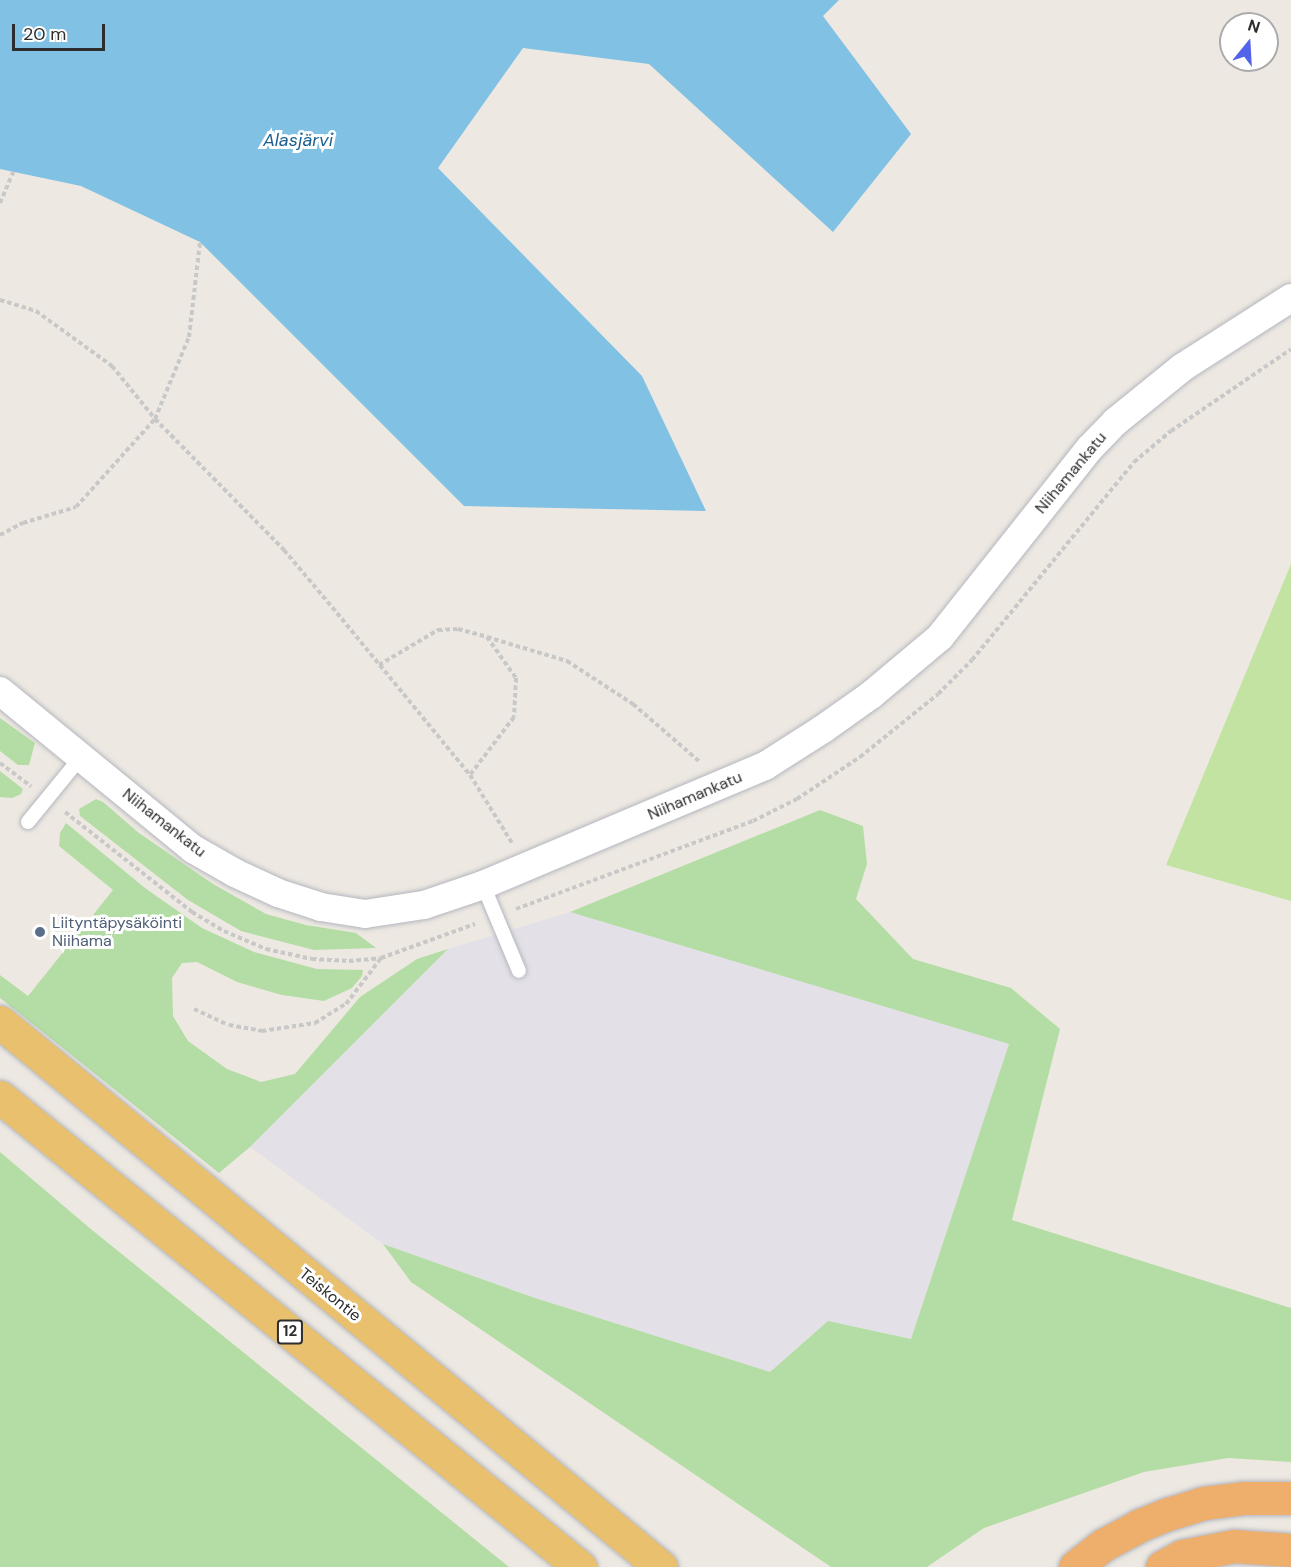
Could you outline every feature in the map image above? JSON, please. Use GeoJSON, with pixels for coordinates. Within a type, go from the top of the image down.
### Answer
{"type":"FeatureCollection","features":[{"type":"Feature","properties":{"kind":"highway","name":"Teiskontie"},"geometry":{"type":"LineString","coordinates":[[0,1022],[661,1567]]}},
{"type":"Feature","properties":{"kind":"highway","name":"12"},"geometry":{"type":"LineString","coordinates":[[0,1097],[580,1567]]}},
{"type":"Feature","properties":{"kind":"highway"},"geometry":{"type":"LineString","coordinates":[[1075,1567],[1103,1545],[1138,1526],[1168,1514],[1204,1503],[1243,1498],[1291,1498]]}},
{"type":"Feature","properties":{"kind":"highway"},"geometry":{"type":"LineString","coordinates":[[1162,1567],[1182,1556],[1234,1546],[1291,1550]]}},
{"type":"Feature","properties":{"kind":"street","name":"Niihamankatu"},"geometry":{"type":"LineString","coordinates":[[0,691],[193,849],[278,893],[310,904],[365,914],[424,905],[483,885],[765,766],[823,729],[870,695],[940,637],[1090,448],[1115,422],[1184,367],[1291,298]]}},
{"type":"Feature","properties":{"kind":"lane"},"geometry":{"type":"LineString","coordinates":[[28,822],[81,756]]}},
{"type":"Feature","properties":{"kind":"lane"},"geometry":{"type":"LineString","coordinates":[[483,885],[519,971]]}},
{"type":"Feature","properties":{"kind":"path"},"geometry":{"type":"LineString","coordinates":[[0,202],[13,172]]}},
{"type":"Feature","properties":{"kind":"path"},"geometry":{"type":"LineString","coordinates":[[0,535],[23,522],[75,507],[155,419],[189,337],[200,242]]}},
{"type":"Feature","properties":{"kind":"path"},"geometry":{"type":"LineString","coordinates":[[0,300],[36,311],[112,366],[155,419],[284,550],[427,719],[470,775],[527,866]]}},
{"type":"Feature","properties":{"kind":"path"},"geometry":{"type":"LineString","coordinates":[[0,763],[192,912],[224,931],[266,949],[312,959],[349,961],[381,958],[638,866],[753,821],[797,800],[860,757],[938,694],[972,660],[1134,462],[1171,430],[1291,349]]}},
{"type":"Feature","properties":{"kind":"path"},"geometry":{"type":"LineString","coordinates":[[379,665],[438,630],[458,629],[567,661],[633,704],[724,783]]}},
{"type":"Feature","properties":{"kind":"path"},"geometry":{"type":"LineString","coordinates":[[470,775],[514,717],[516,678],[487,637]]}},
{"type":"Feature","properties":{"kind":"path"},"geometry":{"type":"LineString","coordinates":[[194,1009],[229,1026],[261,1031],[315,1023],[346,1004],[381,958]]}},
{"type":"Feature","properties":{"kind":"shaded area"},"geometry":{"type":"Polygon","coordinates":[[[570,912],[1009,1044],[911,1339],[828,1321],[770,1372],[535,1298],[383,1244],[250,1147],[448,949],[570,912]]]}},
{"type":"Feature","properties":{"kind":"green space"},"geometry":{"type":"Polygon","coordinates":[[[1291,564],[1291,901],[1166,865],[1291,564]]]}},
{"type":"Feature","properties":{"kind":"green space"},"geometry":{"type":"Polygon","coordinates":[[[0,718],[35,743],[29,765],[18,765],[0,751],[0,718]]]}},
{"type":"Feature","properties":{"kind":"green space"},"geometry":{"type":"Polygon","coordinates":[[[0,771],[23,789],[21,794],[12,798],[0,797],[0,771]]]}},
{"type":"Feature","properties":{"kind":"green space"},"geometry":{"type":"Polygon","coordinates":[[[96,799],[103,802],[139,833],[213,884],[266,914],[306,925],[356,933],[376,948],[314,950],[241,931],[188,900],[80,816],[79,809],[96,799]]]}},
{"type":"Feature","properties":{"kind":"green space"},"geometry":{"type":"Polygon","coordinates":[[[820,810],[863,826],[867,864],[856,899],[913,959],[1011,988],[1060,1029],[1012,1220],[1291,1308],[1291,1462],[1228,1458],[1144,1472],[984,1528],[927,1567],[831,1567],[411,1282],[383,1244],[535,1298],[770,1372],[828,1321],[911,1339],[1009,1044],[570,912],[820,810]]]}},
{"type":"Feature","properties":{"kind":"green space"},"geometry":{"type":"Polygon","coordinates":[[[66,823],[145,888],[202,928],[254,952],[317,969],[363,970],[362,976],[352,988],[324,1001],[282,995],[237,982],[197,962],[182,963],[172,978],[173,1016],[188,1041],[227,1069],[261,1082],[295,1074],[360,997],[417,959],[448,949],[250,1147],[219,1173],[0,998],[0,975],[28,996],[113,890],[59,846],[60,833],[66,823]]]}},
{"type":"Feature","properties":{"kind":"green space"},"geometry":{"type":"Polygon","coordinates":[[[0,1152],[92,1230],[509,1567],[0,1567],[0,1152]]]}},
{"type":"Feature","properties":{"kind":"water","name":"Alasjärvi"},"geometry":{"type":"Polygon","coordinates":[[[0,0],[839,0],[823,16],[911,134],[833,232],[649,64],[523,48],[438,168],[642,376],[706,511],[464,506],[200,242],[81,186],[0,169],[0,0]]]}},
{"type":"Feature","properties":{"kind":"place","name":"Liityntäpysäköinti Niihama"},"geometry":{"type":"Point","coordinates":[40,932]}}]}
